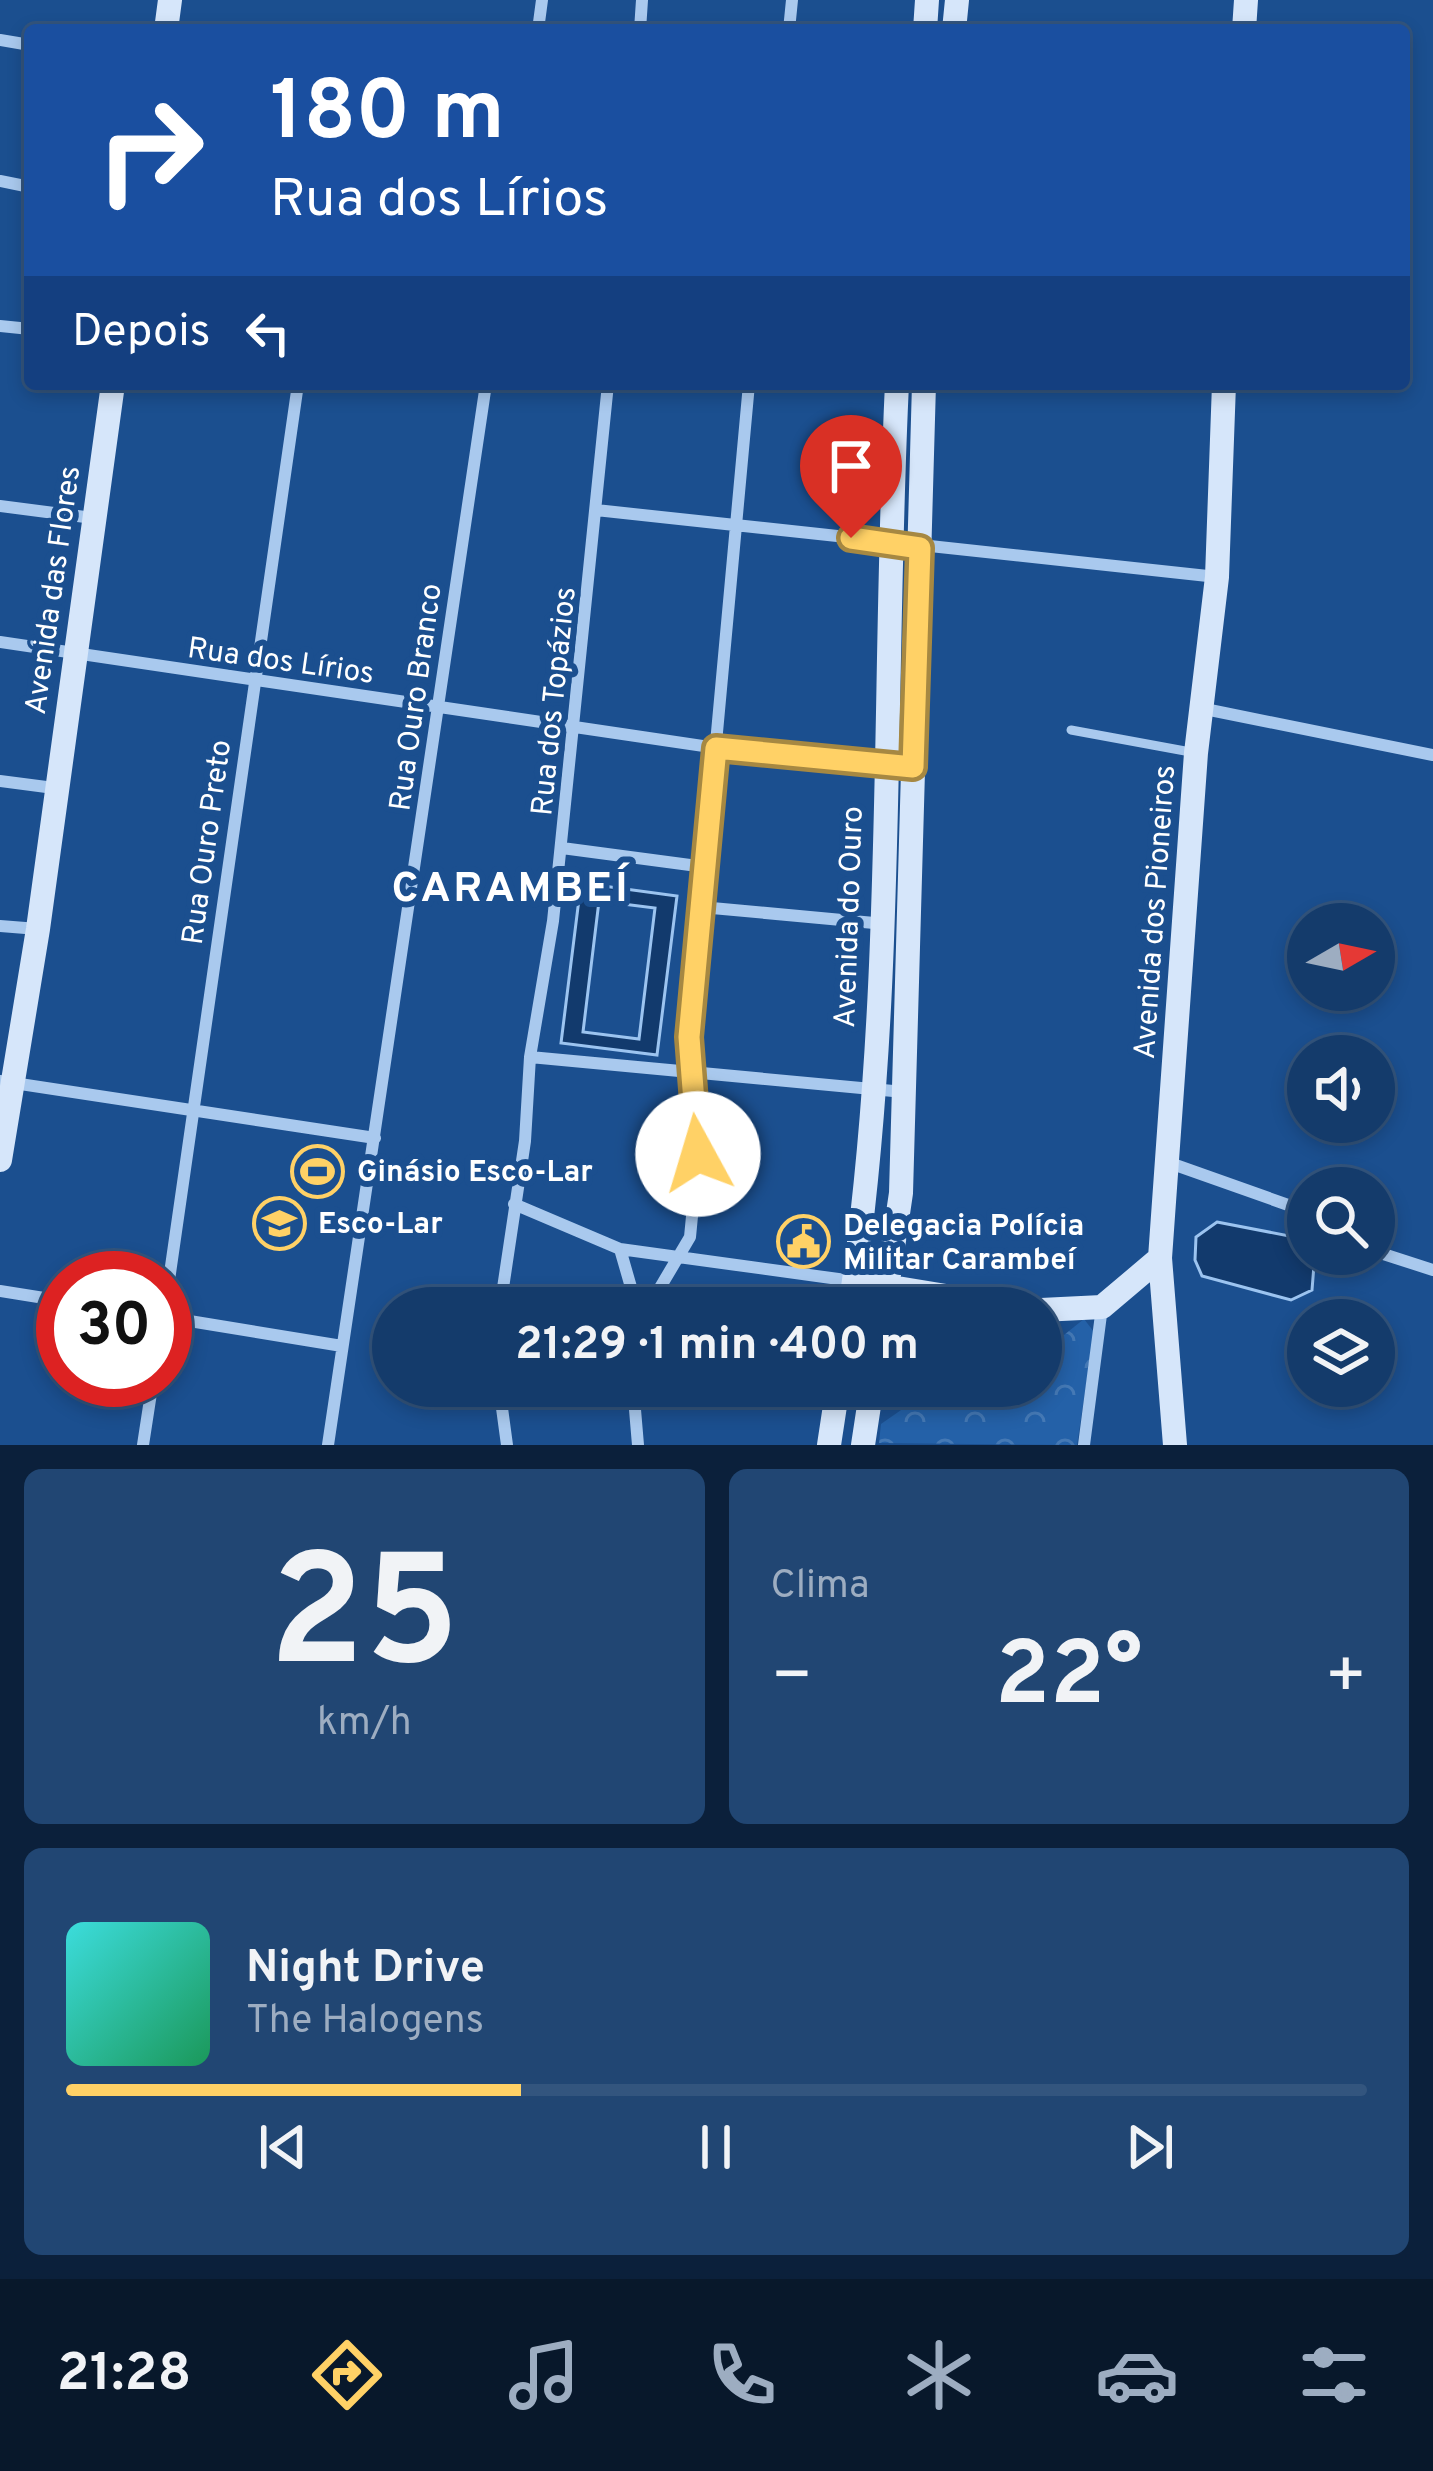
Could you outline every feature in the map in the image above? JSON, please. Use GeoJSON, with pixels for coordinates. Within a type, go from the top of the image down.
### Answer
{"type":"FeatureCollection","features":[{"type":"Feature","properties":{"kind":"street","name":"Avenida das Flores"},"geometry":{"type":"LineString","coordinates":[[0,1160],[6,1082],[38,928],[112,390]]}},
{"type":"Feature","properties":{"kind":"street","name":"Rua Ouro Preto"},"geometry":{"type":"LineString","coordinates":[[173,1251],[297,390]]}},
{"type":"Feature","properties":{"kind":"street","name":"Rua Ouro Branco"},"geometry":{"type":"LineString","coordinates":[[328,1445],[485,390]]}},
{"type":"Feature","properties":{"kind":"street","name":"Rua dos Topázios"},"geometry":{"type":"LineString","coordinates":[[503,1287],[530,1058],[562,848],[607,390]]}},
{"type":"Feature","properties":{"kind":"street"},"geometry":{"type":"LineString","coordinates":[[662,1287],[690,1237],[698,1154],[690,1071],[701,907],[748,390]]}},
{"type":"Feature","properties":{"kind":"street","name":"Avenida do Ouro"},"geometry":{"type":"LineString","coordinates":[[853,1287],[864,1217],[880,924],[897,390]]}},
{"type":"Feature","properties":{"kind":"street","name":"Avenida do Ouro"},"geometry":{"type":"LineString","coordinates":[[887,1287],[901,1193],[924,390]]}},
{"type":"Feature","properties":{"kind":"street","name":"Avenida dos Pioneiros"},"geometry":{"type":"LineString","coordinates":[[1175,1445],[1160,1258],[1196,752],[1217,577],[1224,390]]}},
{"type":"Feature","properties":{"kind":"street"},"geometry":{"type":"LineString","coordinates":[[0,506],[93,518]]}},
{"type":"Feature","properties":{"kind":"street"},"geometry":{"type":"LineString","coordinates":[[596,510],[1217,577]]}},
{"type":"Feature","properties":{"kind":"street","name":"Rua dos Lírios"},"geometry":{"type":"LineString","coordinates":[[0,642],[716,748],[913,767]]}},
{"type":"Feature","properties":{"kind":"street"},"geometry":{"type":"LineString","coordinates":[[1200,708],[1433,755]]}},
{"type":"Feature","properties":{"kind":"street"},"geometry":{"type":"LineString","coordinates":[[0,781],[54,788]]}},
{"type":"Feature","properties":{"kind":"street"},"geometry":{"type":"LineString","coordinates":[[562,848],[705,867]]}},
{"type":"Feature","properties":{"kind":"street"},"geometry":{"type":"LineString","coordinates":[[701,907],[909,926]]}},
{"type":"Feature","properties":{"kind":"street"},"geometry":{"type":"LineString","coordinates":[[0,926],[38,928]]}},
{"type":"Feature","properties":{"kind":"street"},"geometry":{"type":"LineString","coordinates":[[530,1058],[904,1092]]}},
{"type":"Feature","properties":{"kind":"street"},"geometry":{"type":"LineString","coordinates":[[6,1082],[375,1138]]}},
{"type":"Feature","properties":{"kind":"street"},"geometry":{"type":"LineString","coordinates":[[1167,1162],[1287,1205]]}},
{"type":"Feature","properties":{"kind":"street"},"geometry":{"type":"LineString","coordinates":[[514,1204],[620,1249],[854,1281],[867,1287]]}},
{"type":"Feature","properties":{"kind":"street"},"geometry":{"type":"LineString","coordinates":[[620,1249],[631,1287]]}},
{"type":"Feature","properties":{"kind":"street"},"geometry":{"type":"LineString","coordinates":[[1062,1309],[1102,1307],[1160,1258]]}},
{"type":"Feature","properties":{"kind":"street"},"geometry":{"type":"LineString","coordinates":[[1395,1258],[1433,1270]]}},
{"type":"Feature","properties":{"kind":"street"},"geometry":{"type":"LineString","coordinates":[[0,1291],[36,1297]]}},
{"type":"Feature","properties":{"kind":"street"},"geometry":{"type":"LineString","coordinates":[[1084,1445],[1102,1307]]}},
{"type":"Feature","properties":{"kind":"street"},"geometry":{"type":"LineString","coordinates":[[192,1321],[342,1346]]}},
{"type":"Feature","properties":{"kind":"street"},"geometry":{"type":"LineString","coordinates":[[143,1445],[149,1407]]}},
{"type":"Feature","properties":{"kind":"street"},"geometry":{"type":"LineString","coordinates":[[501,1407],[506,1445]]}},
{"type":"Feature","properties":{"kind":"street"},"geometry":{"type":"LineString","coordinates":[[635,1407],[638,1445]]}},
{"type":"Feature","properties":{"kind":"street"},"geometry":{"type":"LineString","coordinates":[[829,1445],[835,1407]]}},
{"type":"Feature","properties":{"kind":"street"},"geometry":{"type":"LineString","coordinates":[[863,1445],[869,1407]]}},
{"type":"Feature","properties":{"kind":"lane"},"geometry":{"type":"LineString","coordinates":[[1071,730],[1196,752]]}},
{"type":"Feature","properties":{"kind":"green space"},"geometry":{"type":"Polygon","coordinates":[[[1084,1319],[1094,1332],[1077,1445],[879,1443],[881,1424],[904,1407],[1062,1407],[1064,1335],[1084,1319]]]}},
{"type":"Feature","properties":{"kind":"shaded area"},"geometry":{"type":"Polygon","coordinates":[[[581,883],[677,896],[657,1055],[561,1043],[581,883]],[[599,901],[583,1032],[639,1039],[655,908],[599,901]]]}},
{"type":"Feature","properties":{"kind":"shaded area"},"geometry":{"type":"Polygon","coordinates":[[[1217,1222],[1287,1236],[1287,1275],[1313,1275],[1312,1290],[1287,1299],[1202,1276],[1195,1260],[1196,1237],[1217,1222]]]}},
{"type":"Feature","properties":{"kind":"place","name":"Ginásio Esco-Lar"},"geometry":{"type":"Point","coordinates":[318,1171]}},
{"type":"Feature","properties":{"kind":"place","name":"Esco-Lar"},"geometry":{"type":"Point","coordinates":[279,1223]}},
{"type":"Feature","properties":{"kind":"place","name":"Delegacia Polícia Militar Carambeí"},"geometry":{"type":"Point","coordinates":[804,1242]}},
{"type":"Feature","properties":{"kind":"district","name":"CARAMBEÍ"},"geometry":{"type":"Point","coordinates":[511,886]}},
{"type":"Feature","properties":{"kind":"route"},"geometry":{"type":"LineString","coordinates":[[698,1154],[689,1037],[716,748],[791,759],[913,767],[920,548],[851,538]]}}]}
